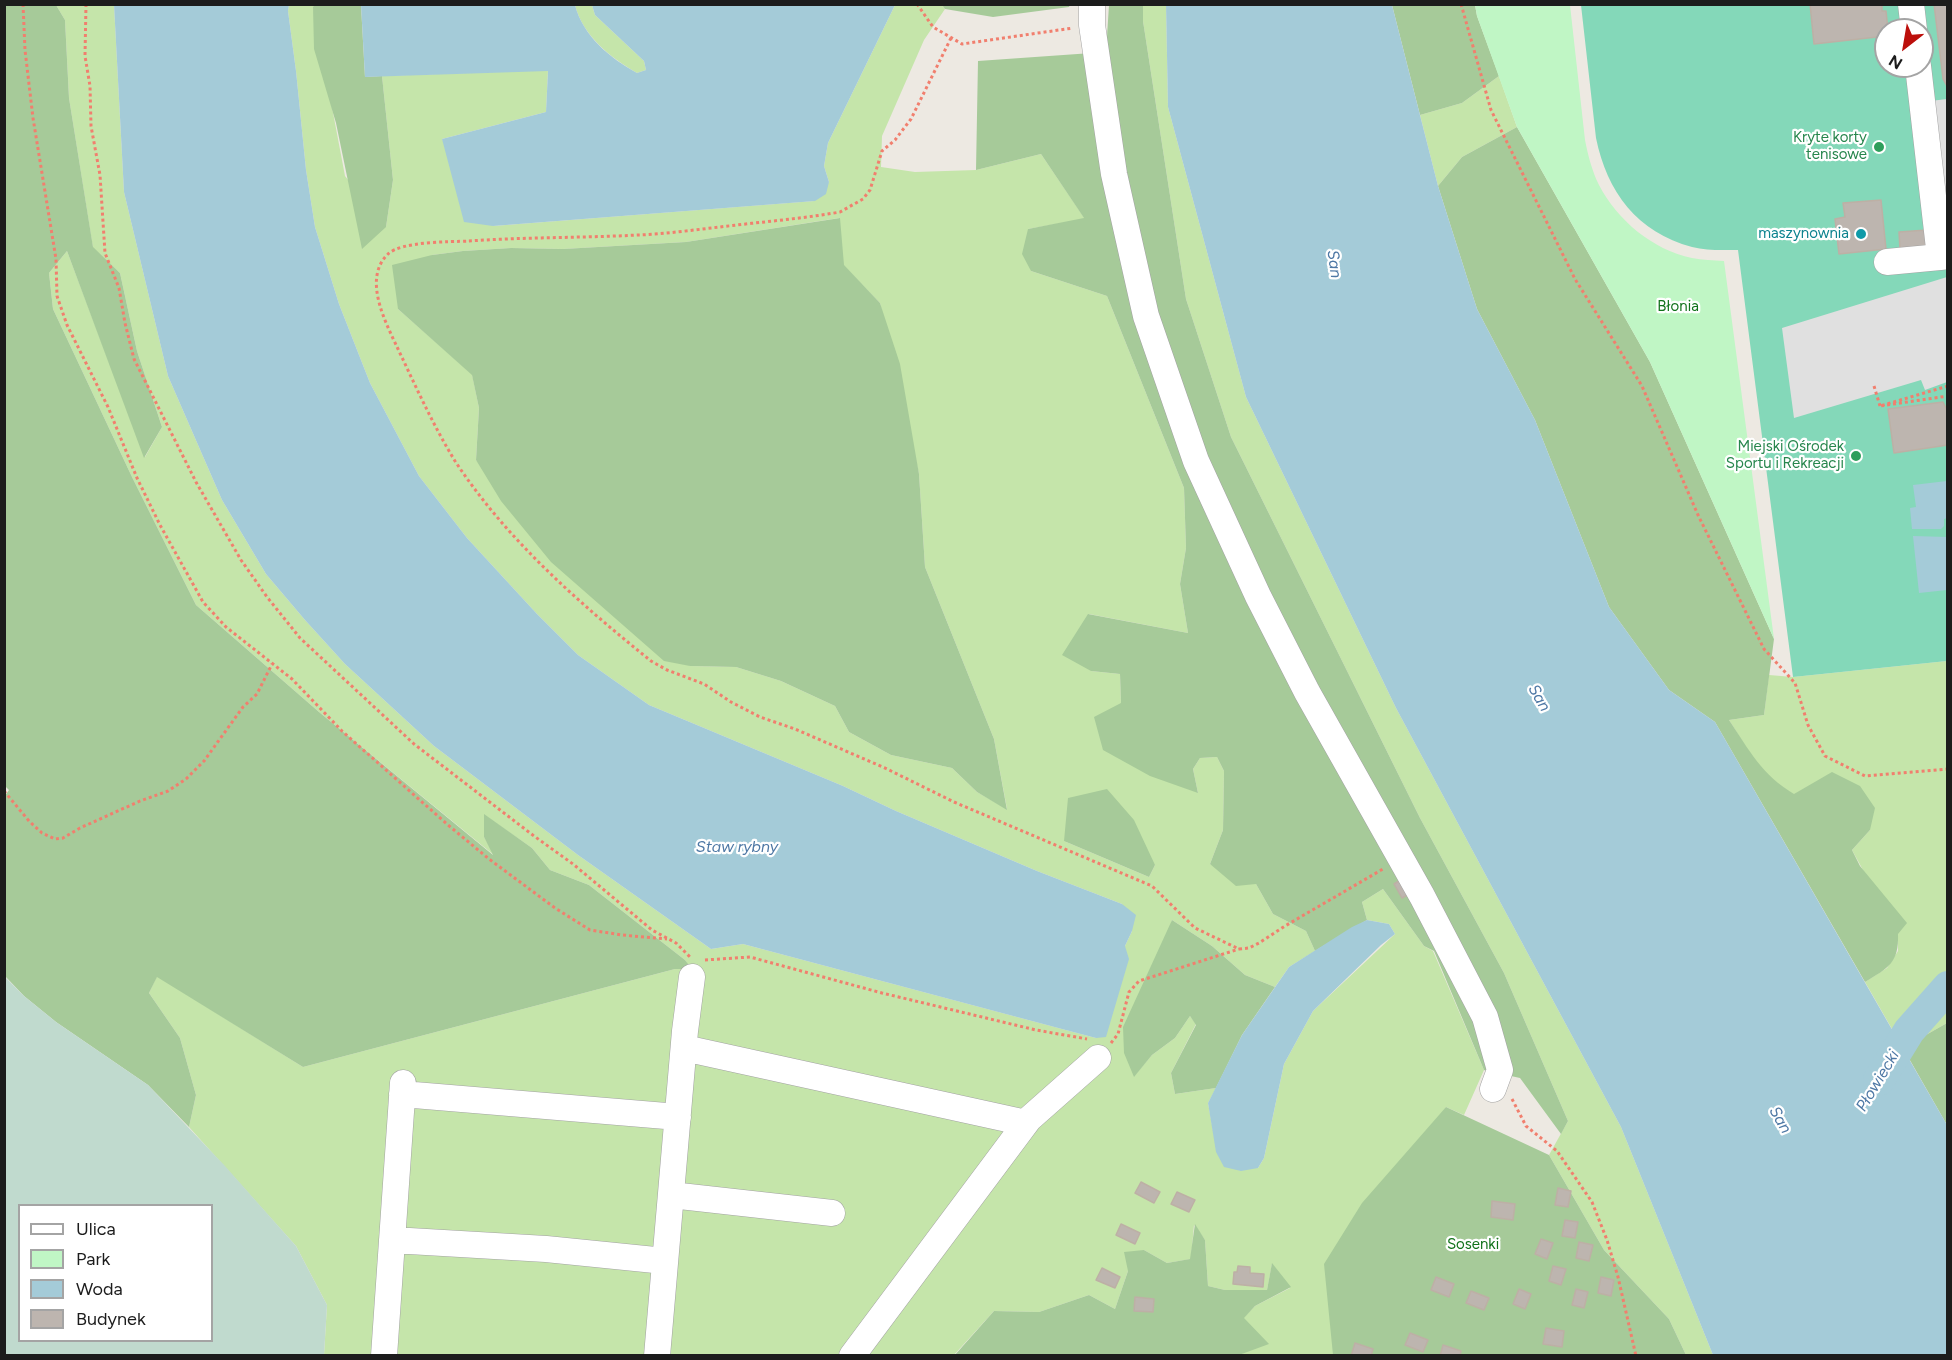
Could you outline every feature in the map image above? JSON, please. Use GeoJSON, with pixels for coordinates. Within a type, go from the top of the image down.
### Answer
{"type":"FeatureCollection","features":[{"type":"Feature","properties":{"kind":"lane"},"geometry":{"type":"LineString","coordinates":[[1092,15],[1114,174],[1146,316],[1196,461],[1268,615],[1312,702],[1485,1017],[1497,1080]]}},
{"type":"Feature","properties":{"kind":"lane"},"geometry":{"type":"LineString","coordinates":[[1887,262],[1944,256],[1920,78]]}},
{"type":"Feature","properties":{"kind":"lane"},"geometry":{"type":"LineString","coordinates":[[657,1356],[692,977]]}},
{"type":"Feature","properties":{"kind":"lane"},"geometry":{"type":"LineString","coordinates":[[684,1048],[1026,1123]]}},
{"type":"Feature","properties":{"kind":"lane"},"geometry":{"type":"LineString","coordinates":[[852,1356],[1026,1123],[1099,1048]]}},
{"type":"Feature","properties":{"kind":"lane"},"geometry":{"type":"LineString","coordinates":[[384,1356],[402,1088],[678,1117]]}},
{"type":"Feature","properties":{"kind":"lane"},"geometry":{"type":"LineString","coordinates":[[671,1195],[832,1213]]}},
{"type":"Feature","properties":{"kind":"lane"},"geometry":{"type":"LineString","coordinates":[[392,1240],[546,1249],[665,1261]]}},
{"type":"Feature","properties":{"kind":"path"},"geometry":{"type":"LineString","coordinates":[[23,4],[25,50],[54,247],[57,296],[67,325],[108,407],[137,478],[203,602],[226,627],[292,679],[342,731],[448,825],[555,908],[590,930],[669,939]]}},
{"type":"Feature","properties":{"kind":"path"},"geometry":{"type":"LineString","coordinates":[[86,4],[85,56],[90,86],[91,126],[100,175],[105,253],[119,288],[134,359],[196,482],[241,560],[300,638],[384,717],[456,778],[573,864],[652,930],[676,943],[691,958],[725,960],[750,957],[882,993],[1036,1029],[1099,1048],[1118,1034],[1129,992],[1139,981],[1239,949],[1249,948],[1400,859]]}},
{"type":"Feature","properties":{"kind":"path"},"geometry":{"type":"LineString","coordinates":[[917,4],[933,27],[962,44],[1092,15]]}},
{"type":"Feature","properties":{"kind":"path"},"geometry":{"type":"LineString","coordinates":[[1461,4],[1491,110],[1575,279],[1642,386],[1698,514],[1764,649],[1795,683],[1808,724],[1826,756],[1865,776],[1947,769]]}},
{"type":"Feature","properties":{"kind":"path"},"geometry":{"type":"LineString","coordinates":[[951,38],[911,119],[895,140],[882,151],[870,190],[863,199],[840,212],[641,235],[516,238],[402,247],[388,254],[381,265],[376,278],[377,294],[394,339],[429,416],[456,461],[491,510],[561,583],[651,661],[667,670],[704,684],[731,702],[760,717],[795,729],[885,768],[954,802],[1152,886],[1195,928],[1239,949]]}},
{"type":"Feature","properties":{"kind":"path"},"geometry":{"type":"LineString","coordinates":[[1874,386],[1880,406]]}},
{"type":"Feature","properties":{"kind":"path"},"geometry":{"type":"LineString","coordinates":[[1880,406],[1947,386]]}},
{"type":"Feature","properties":{"kind":"path"},"geometry":{"type":"LineString","coordinates":[[1880,406],[1947,396]]}},
{"type":"Feature","properties":{"kind":"path"},"geometry":{"type":"LineString","coordinates":[[4,791],[29,822],[42,833],[55,839],[63,838],[140,801],[168,791],[186,779],[204,760],[243,707],[257,694],[272,664]]}},
{"type":"Feature","properties":{"kind":"path"},"geometry":{"type":"LineString","coordinates":[[1497,1080],[1526,1126],[1557,1152],[1592,1202],[1618,1277],[1636,1356]]}},
{"type":"Feature","properties":{"kind":"green space"},"geometry":{"type":"Polygon","coordinates":[[[315,4],[361,5],[365,77],[382,76],[393,180],[386,227],[362,249],[336,123],[314,49],[313,7],[315,4]]]}},
{"type":"Feature","properties":{"kind":"green space"},"geometry":{"type":"Polygon","coordinates":[[[1070,4],[1069,7],[993,17],[945,9],[942,5],[1070,4]]]}},
{"type":"Feature","properties":{"kind":"green space"},"geometry":{"type":"Polygon","coordinates":[[[5,5],[56,5],[65,20],[69,98],[93,247],[120,273],[137,351],[162,427],[144,458],[67,251],[49,273],[53,309],[132,477],[196,605],[319,712],[493,855],[484,837],[484,814],[532,848],[550,870],[589,885],[685,960],[692,969],[675,969],[303,1067],[157,977],[149,993],[180,1038],[196,1095],[189,1127],[148,1085],[56,1022],[24,996],[5,976],[4,797],[9,790],[4,785],[5,5]]]}},
{"type":"Feature","properties":{"kind":"green space"},"geometry":{"type":"Polygon","coordinates":[[[56,5],[114,5],[124,192],[168,376],[222,500],[266,574],[345,664],[434,746],[578,855],[711,949],[743,944],[1096,1038],[1125,946],[1132,931],[1122,904],[1037,871],[843,786],[649,705],[578,655],[467,538],[419,476],[370,383],[339,304],[315,227],[306,170],[288,11],[289,5],[315,5],[313,7],[345,176],[386,227],[393,180],[382,76],[548,70],[546,112],[442,139],[493,226],[814,201],[829,182],[824,166],[828,143],[895,5],[942,5],[945,9],[924,40],[882,136],[881,167],[915,172],[976,170],[1041,154],[1085,219],[1028,229],[1031,271],[1107,296],[1184,488],[1186,548],[1180,584],[1188,633],[1089,614],[1091,671],[1120,674],[1121,703],[1198,793],[1193,769],[1200,758],[1217,757],[1224,771],[1223,830],[1210,864],[1256,884],[1273,914],[1306,931],[1315,951],[1289,967],[1275,987],[1245,975],[1212,946],[1172,920],[1134,1076],[1152,1055],[1175,1038],[1190,1016],[1196,1024],[1171,1073],[1175,1094],[1216,1088],[1208,1103],[1217,1152],[1225,1167],[1258,1168],[1264,1158],[1284,1064],[1313,1011],[1395,934],[1389,924],[1367,920],[1362,902],[1383,889],[1424,946],[1433,951],[1484,1070],[1464,1115],[1446,1107],[1333,1355],[1239,1355],[1243,1353],[1243,1318],[1255,1306],[1290,1288],[1272,1264],[1267,1290],[1225,1290],[1208,1286],[1205,1240],[1194,1225],[1191,1259],[1167,1263],[1144,1250],[1128,1271],[1115,1309],[1089,1295],[1039,1312],[994,1311],[954,1355],[324,1355],[327,1305],[296,1246],[189,1127],[196,1095],[180,1038],[149,993],[157,976],[303,1067],[675,969],[691,969],[685,960],[589,885],[550,870],[532,848],[484,815],[484,837],[495,856],[319,712],[196,605],[132,477],[53,309],[49,273],[67,251],[145,457],[162,427],[137,351],[120,273],[93,248],[69,98],[65,20],[56,5]],[[839,218],[686,242],[563,249],[511,248],[432,255],[398,309],[472,374],[479,408],[476,460],[690,666],[736,667],[781,681],[835,706],[849,732],[891,755],[952,768],[977,792],[1007,809],[994,739],[925,567],[919,474],[880,303],[843,265],[839,218]],[[1064,841],[1149,877],[1155,865],[1064,841]]]}},
{"type":"Feature","properties":{"kind":"green space"},"geometry":{"type":"Polygon","coordinates":[[[575,5],[592,5],[595,15],[644,61],[646,70],[637,73],[599,45],[584,26],[575,5]]]}},
{"type":"Feature","properties":{"kind":"green space"},"geometry":{"type":"Polygon","coordinates":[[[1109,5],[1143,5],[1143,21],[1186,299],[1231,437],[1420,818],[1504,973],[1568,1121],[1561,1134],[1520,1078],[1484,1070],[1434,951],[1424,946],[1383,889],[1362,902],[1367,920],[1315,951],[1306,931],[1273,914],[1256,884],[1236,886],[1210,864],[1223,830],[1224,771],[1217,757],[1200,758],[1193,769],[1198,793],[1150,776],[1103,750],[1094,717],[1121,703],[1120,674],[1091,671],[1062,655],[1088,614],[1188,633],[1180,584],[1186,548],[1184,488],[1107,296],[1031,271],[1022,254],[1028,229],[1084,218],[1041,154],[976,170],[978,61],[1106,52],[1109,5]]]}},
{"type":"Feature","properties":{"kind":"green space"},"geometry":{"type":"Polygon","coordinates":[[[1143,5],[1166,5],[1168,107],[1246,397],[1396,708],[1621,1127],[1713,1355],[1686,1355],[1669,1319],[1604,1250],[1549,1155],[1568,1121],[1504,973],[1420,818],[1231,437],[1186,299],[1143,21],[1143,5]]]}},
{"type":"Feature","properties":{"kind":"green space"},"geometry":{"type":"Polygon","coordinates":[[[1392,5],[1475,5],[1499,76],[1462,103],[1420,115],[1392,5]]]}},
{"type":"Feature","properties":{"kind":"green space","name":"Błonia"},"geometry":{"type":"Polygon","coordinates":[[[1475,5],[1570,5],[1585,140],[1599,185],[1626,221],[1650,241],[1692,258],[1724,261],[1774,639],[1650,362],[1517,127],[1475,5]]]}},
{"type":"Feature","properties":{"kind":"green space","name":"Miejski Ośrodek Sportu i Rekreacji"},"geometry":{"type":"Polygon","coordinates":[[[1581,5],[1947,5],[1947,661],[1793,677],[1738,250],[1709,250],[1692,247],[1655,231],[1628,207],[1608,176],[1596,138],[1581,5]]]}},
{"type":"Feature","properties":{"kind":"green space"},"geometry":{"type":"Polygon","coordinates":[[[1499,76],[1517,127],[1462,157],[1438,186],[1420,115],[1462,103],[1499,76]]]}},
{"type":"Feature","properties":{"kind":"green space"},"geometry":{"type":"Polygon","coordinates":[[[1517,127],[1650,362],[1774,639],[1764,715],[1729,720],[1765,770],[1773,779],[1794,794],[1832,772],[1860,786],[1875,808],[1870,830],[1852,850],[1860,866],[1907,923],[1898,934],[1896,952],[1890,964],[1865,982],[1715,722],[1669,690],[1609,607],[1535,420],[1477,309],[1438,186],[1462,157],[1517,127]]]}},
{"type":"Feature","properties":{"kind":"green space"},"geometry":{"type":"Polygon","coordinates":[[[840,218],[844,265],[880,303],[900,364],[919,474],[925,567],[994,739],[1007,810],[977,792],[952,768],[891,755],[849,732],[835,706],[781,681],[736,667],[690,666],[664,661],[551,562],[501,501],[476,460],[479,408],[472,375],[398,309],[392,265],[432,255],[511,248],[563,249],[686,242],[840,218]]]}},
{"type":"Feature","properties":{"kind":"green space"},"geometry":{"type":"Polygon","coordinates":[[[1947,661],[1947,977],[1896,1036],[1865,982],[1887,968],[1898,951],[1898,934],[1852,850],[1870,830],[1826,811],[1783,788],[1760,767],[1729,720],[1764,715],[1769,675],[1793,677],[1947,661]]]}},
{"type":"Feature","properties":{"kind":"green space"},"geometry":{"type":"Polygon","coordinates":[[[1107,789],[1134,820],[1155,865],[1149,877],[1064,841],[1068,798],[1107,789]]]}},
{"type":"Feature","properties":{"kind":"green space"},"geometry":{"type":"Polygon","coordinates":[[[1172,920],[1212,946],[1245,975],[1275,987],[1242,1035],[1216,1088],[1175,1094],[1171,1073],[1196,1025],[1190,1016],[1175,1038],[1152,1055],[1134,1077],[1124,1053],[1123,1027],[1172,920]]]}},
{"type":"Feature","properties":{"kind":"green space"},"geometry":{"type":"Polygon","coordinates":[[[4,976],[56,1022],[148,1085],[225,1166],[296,1246],[327,1305],[324,1355],[5,1355],[4,976]]]}},
{"type":"Feature","properties":{"kind":"green space"},"geometry":{"type":"Polygon","coordinates":[[[1947,993],[1947,1023],[1903,1048],[1919,1025],[1947,993]]]}},
{"type":"Feature","properties":{"kind":"green space"},"geometry":{"type":"Polygon","coordinates":[[[1947,1023],[1947,1125],[1903,1048],[1947,1023]]]}},
{"type":"Feature","properties":{"kind":"green space","name":"Sosenki"},"geometry":{"type":"Polygon","coordinates":[[[1446,1107],[1549,1155],[1604,1250],[1669,1319],[1686,1355],[1333,1355],[1324,1264],[1362,1203],[1446,1107]]]}},
{"type":"Feature","properties":{"kind":"green space"},"geometry":{"type":"Polygon","coordinates":[[[1195,1224],[1205,1240],[1208,1286],[1225,1290],[1267,1290],[1272,1263],[1291,1287],[1255,1306],[1244,1318],[1269,1344],[1239,1355],[954,1356],[994,1311],[1039,1312],[1089,1295],[1115,1309],[1128,1271],[1124,1252],[1144,1250],[1167,1263],[1190,1259],[1195,1224]]]}},
{"type":"Feature","properties":{"kind":"shaded area"},"geometry":{"type":"Polygon","coordinates":[[[1947,99],[1947,256],[1922,102],[1947,99]]]}},
{"type":"Feature","properties":{"kind":"shaded area"},"geometry":{"type":"Polygon","coordinates":[[[1947,277],[1947,382],[1925,390],[1921,380],[1794,418],[1782,328],[1947,277]]]}},
{"type":"Feature","properties":{"kind":"water","name":"Staw rybny"},"geometry":{"type":"Polygon","coordinates":[[[114,5],[289,5],[306,170],[315,227],[339,304],[370,383],[419,476],[467,538],[578,655],[649,705],[843,786],[1037,871],[1122,904],[1136,915],[1125,946],[1129,959],[1106,1037],[1096,1038],[743,944],[711,949],[578,855],[434,746],[345,664],[266,574],[222,500],[168,376],[124,192],[114,5]]]}},
{"type":"Feature","properties":{"kind":"water"},"geometry":{"type":"Polygon","coordinates":[[[361,5],[575,5],[584,27],[599,45],[637,73],[646,70],[644,61],[595,15],[592,5],[895,5],[828,143],[824,166],[829,182],[826,194],[815,201],[493,226],[464,222],[442,139],[546,112],[548,71],[365,77],[361,5]]]}},
{"type":"Feature","properties":{"kind":"water","name":"San"},"geometry":{"type":"Polygon","coordinates":[[[1166,5],[1392,5],[1438,186],[1477,309],[1535,420],[1609,607],[1669,690],[1715,722],[1947,1125],[1947,1355],[1713,1355],[1621,1127],[1396,708],[1246,397],[1168,107],[1166,5]]]}},
{"type":"Feature","properties":{"kind":"water"},"geometry":{"type":"Polygon","coordinates":[[[1947,481],[1947,518],[1944,519],[1944,526],[1941,529],[1912,529],[1910,508],[1916,507],[1913,485],[1947,481]]]}},
{"type":"Feature","properties":{"kind":"water"},"geometry":{"type":"Polygon","coordinates":[[[1913,536],[1947,537],[1947,590],[1919,593],[1913,536]]]}},
{"type":"Feature","properties":{"kind":"water"},"geometry":{"type":"Polygon","coordinates":[[[1367,920],[1389,924],[1395,934],[1313,1011],[1284,1064],[1264,1158],[1258,1168],[1241,1171],[1224,1167],[1216,1152],[1208,1103],[1242,1035],[1289,967],[1367,920]]]}},
{"type":"Feature","properties":{"kind":"building"},"geometry":{"type":"Polygon","coordinates":[[[1810,4],[1882,4],[1882,11],[1886,11],[1887,18],[1874,18],[1874,37],[1814,44],[1810,4]]]}},
{"type":"Feature","properties":{"kind":"building"},"geometry":{"type":"Polygon","coordinates":[[[1934,4],[1948,4],[1948,88],[1943,79],[1934,4]]]}},
{"type":"Feature","properties":{"kind":"building","name":"maszynownia"},"geometry":{"type":"Polygon","coordinates":[[[1881,200],[1886,249],[1839,254],[1835,219],[1845,217],[1843,203],[1881,200]]]}},
{"type":"Feature","properties":{"kind":"building"},"geometry":{"type":"Polygon","coordinates":[[[1927,230],[1928,247],[1900,249],[1899,232],[1927,230]]]}},
{"type":"Feature","properties":{"kind":"building"},"geometry":{"type":"Polygon","coordinates":[[[1943,402],[1948,412],[1948,445],[1894,453],[1888,409],[1943,402]]]}},
{"type":"Feature","properties":{"kind":"building"},"geometry":{"type":"Polygon","coordinates":[[[1405,877],[1413,892],[1402,898],[1394,884],[1405,877]]]}},
{"type":"Feature","properties":{"kind":"building"},"geometry":{"type":"Polygon","coordinates":[[[1141,1182],[1160,1192],[1154,1203],[1135,1193],[1141,1182]]]}},
{"type":"Feature","properties":{"kind":"building"},"geometry":{"type":"Polygon","coordinates":[[[1558,1188],[1571,1191],[1568,1207],[1555,1205],[1558,1188]]]}},
{"type":"Feature","properties":{"kind":"building"},"geometry":{"type":"Polygon","coordinates":[[[1177,1192],[1195,1200],[1189,1212],[1171,1204],[1177,1192]]]}},
{"type":"Feature","properties":{"kind":"building"},"geometry":{"type":"Polygon","coordinates":[[[1492,1201],[1515,1204],[1513,1220],[1491,1217],[1492,1201]]]}},
{"type":"Feature","properties":{"kind":"building"},"geometry":{"type":"Polygon","coordinates":[[[1565,1220],[1578,1222],[1575,1238],[1562,1236],[1565,1220]]]}},
{"type":"Feature","properties":{"kind":"building"},"geometry":{"type":"Polygon","coordinates":[[[1121,1224],[1140,1233],[1135,1244],[1116,1235],[1121,1224]]]}},
{"type":"Feature","properties":{"kind":"building"},"geometry":{"type":"Polygon","coordinates":[[[1541,1239],[1553,1243],[1547,1259],[1535,1254],[1541,1239]]]}},
{"type":"Feature","properties":{"kind":"building"},"geometry":{"type":"Polygon","coordinates":[[[1579,1242],[1593,1245],[1589,1261],[1576,1258],[1579,1242]]]}},
{"type":"Feature","properties":{"kind":"building"},"geometry":{"type":"Polygon","coordinates":[[[1238,1266],[1250,1267],[1250,1273],[1264,1274],[1263,1287],[1233,1284],[1234,1272],[1237,1272],[1238,1266]]]}},
{"type":"Feature","properties":{"kind":"building"},"geometry":{"type":"Polygon","coordinates":[[[1553,1266],[1566,1269],[1561,1285],[1549,1281],[1553,1266]]]}},
{"type":"Feature","properties":{"kind":"building"},"geometry":{"type":"Polygon","coordinates":[[[1102,1268],[1120,1277],[1115,1288],[1096,1280],[1102,1268]]]}},
{"type":"Feature","properties":{"kind":"building"},"geometry":{"type":"Polygon","coordinates":[[[1436,1277],[1454,1284],[1449,1297],[1431,1290],[1436,1277]]]}},
{"type":"Feature","properties":{"kind":"building"},"geometry":{"type":"Polygon","coordinates":[[[1601,1277],[1614,1280],[1611,1296],[1598,1293],[1601,1277]]]}},
{"type":"Feature","properties":{"kind":"building"},"geometry":{"type":"Polygon","coordinates":[[[1519,1289],[1531,1294],[1525,1309],[1513,1304],[1519,1289]]]}},
{"type":"Feature","properties":{"kind":"building"},"geometry":{"type":"Polygon","coordinates":[[[1576,1289],[1588,1292],[1584,1308],[1572,1305],[1576,1289]]]}},
{"type":"Feature","properties":{"kind":"building"},"geometry":{"type":"Polygon","coordinates":[[[1471,1291],[1489,1298],[1484,1310],[1466,1303],[1471,1291]]]}},
{"type":"Feature","properties":{"kind":"building"},"geometry":{"type":"Polygon","coordinates":[[[1135,1297],[1154,1299],[1153,1312],[1134,1311],[1135,1297]]]}},
{"type":"Feature","properties":{"kind":"building"},"geometry":{"type":"Polygon","coordinates":[[[1546,1328],[1564,1331],[1562,1347],[1543,1344],[1546,1328]]]}},
{"type":"Feature","properties":{"kind":"building"},"geometry":{"type":"Polygon","coordinates":[[[1410,1333],[1428,1340],[1423,1352],[1405,1345],[1410,1333]]]}},
{"type":"Feature","properties":{"kind":"building"},"geometry":{"type":"Polygon","coordinates":[[[1355,1343],[1373,1349],[1371,1356],[1351,1356],[1355,1343]]]}},
{"type":"Feature","properties":{"kind":"building"},"geometry":{"type":"Polygon","coordinates":[[[1443,1345],[1461,1351],[1460,1356],[1440,1356],[1443,1345]]]}},
{"type":"Feature","properties":{"kind":"waterway","name":"Płowiecki"},"geometry":{"type":"LineString","coordinates":[[1879,1080],[1909,1031],[1948,987]]}},
{"type":"Feature","properties":{"kind":"place","name":"Kryte korty tenisowe"},"geometry":{"type":"Point","coordinates":[1879,147]}},
{"type":"Feature","properties":{"kind":"place","name":"maszynownia"},"geometry":{"type":"Point","coordinates":[1861,234]}},
{"type":"Feature","properties":{"kind":"place","name":"Miejski Ośrodek Sportu i Rekreacji"},"geometry":{"type":"Point","coordinates":[1856,456]}}]}
